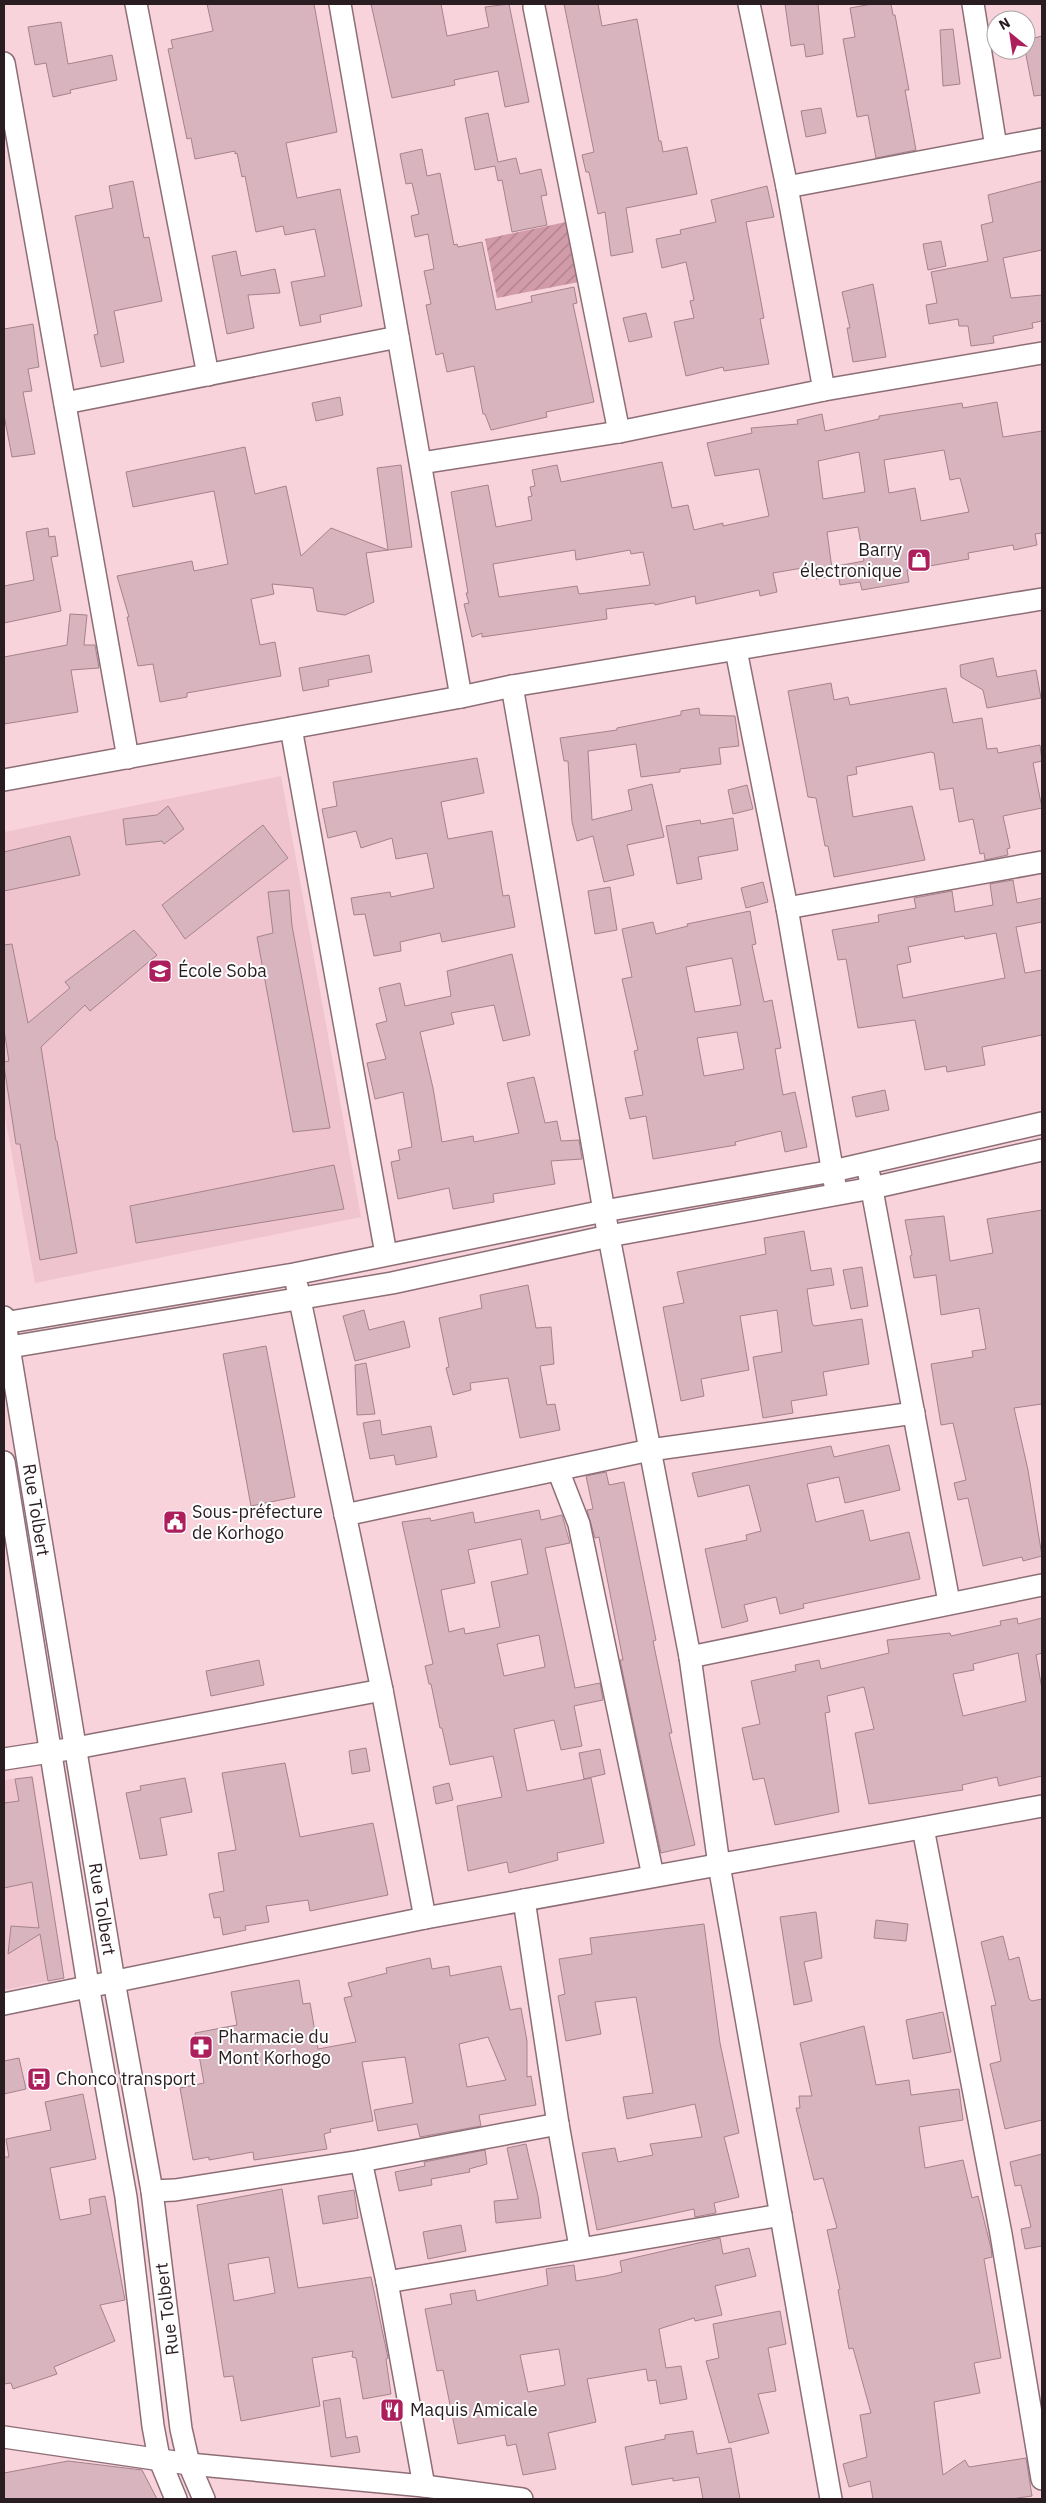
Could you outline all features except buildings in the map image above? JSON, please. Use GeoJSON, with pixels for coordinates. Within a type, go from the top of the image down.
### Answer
{"type":"FeatureCollection","features":[{"type":"Feature","properties":{"kind":"street"},"geometry":{"type":"LineString","coordinates":[[136,4],[208,375]]}},
{"type":"Feature","properties":{"kind":"street"},"geometry":{"type":"LineString","coordinates":[[340,4],[461,698]]}},
{"type":"Feature","properties":{"kind":"street"},"geometry":{"type":"LineString","coordinates":[[749,4],[787,187],[824,390]]}},
{"type":"Feature","properties":{"kind":"street"},"geometry":{"type":"LineString","coordinates":[[974,4],[996,147]]}},
{"type":"Feature","properties":{"kind":"street"},"geometry":{"type":"LineString","coordinates":[[534,8],[619,432]]}},
{"type":"Feature","properties":{"kind":"street"},"geometry":{"type":"LineString","coordinates":[[4,63],[128,758]]}},
{"type":"Feature","properties":{"kind":"street"},"geometry":{"type":"LineString","coordinates":[[787,187],[1042,139]]}},
{"type":"Feature","properties":{"kind":"street"},"geometry":{"type":"LineString","coordinates":[[65,403],[398,338]]}},
{"type":"Feature","properties":{"kind":"street"},"geometry":{"type":"LineString","coordinates":[[421,463],[619,432],[824,390],[1042,353]]}},
{"type":"Feature","properties":{"kind":"street"},"geometry":{"type":"LineString","coordinates":[[4,780],[461,698],[512,686],[1042,599]]}},
{"type":"Feature","properties":{"kind":"street"},"geometry":{"type":"LineString","coordinates":[[736,650],[787,908],[837,1195]]}},
{"type":"Feature","properties":{"kind":"street"},"geometry":{"type":"LineString","coordinates":[[512,686],[604,1212],[690,1656],[719,1865],[830,2499]]}},
{"type":"Feature","properties":{"kind":"street"},"geometry":{"type":"LineString","coordinates":[[291,728],[386,1254]]}},
{"type":"Feature","properties":{"kind":"street"},"geometry":{"type":"LineString","coordinates":[[787,908],[1042,862]]}},
{"type":"Feature","properties":{"kind":"street"},"geometry":{"type":"LineString","coordinates":[[4,1321],[294,1274],[386,1254],[604,1212],[833,1171],[1042,1123]]}},
{"type":"Feature","properties":{"kind":"street"},"geometry":{"type":"LineString","coordinates":[[7,1348],[301,1300],[392,1283],[609,1236],[872,1188],[1042,1150]]}},
{"type":"Feature","properties":{"kind":"street"},"geometry":{"type":"LineString","coordinates":[[866,1164],[949,1602]]}},
{"type":"Feature","properties":{"kind":"street"},"geometry":{"type":"LineString","coordinates":[[294,1274],[382,1690],[426,1918]]}},
{"type":"Feature","properties":{"kind":"street","name":"Rue Tolbert"},"geometry":{"type":"LineString","coordinates":[[4,1321],[114,1980],[152,2191],[181,2429],[190,2464],[204,2499]]}},
{"type":"Feature","properties":{"kind":"street"},"geometry":{"type":"LineString","coordinates":[[345,1515],[650,1450],[914,1413]]}},
{"type":"Feature","properties":{"kind":"street","name":"Rue Tolbert"},"geometry":{"type":"LineString","coordinates":[[4,1462],[11,1555],[51,1752],[88,1985],[126,2197],[158,2458],[176,2499]]}},
{"type":"Feature","properties":{"kind":"street"},"geometry":{"type":"LineString","coordinates":[[558,1470],[579,1524],[653,1876]]}},
{"type":"Feature","properties":{"kind":"street"},"geometry":{"type":"LineString","coordinates":[[690,1656],[1042,1584]]}},
{"type":"Feature","properties":{"kind":"street"},"geometry":{"type":"LineString","coordinates":[[4,1759],[76,1748],[382,1690]]}},
{"type":"Feature","properties":{"kind":"street"},"geometry":{"type":"LineString","coordinates":[[4,2004],[88,1985],[426,1918],[1042,1806]]}},
{"type":"Feature","properties":{"kind":"street"},"geometry":{"type":"LineString","coordinates":[[923,1828],[1001,2234],[1042,2479]]}},
{"type":"Feature","properties":{"kind":"street"},"geometry":{"type":"LineString","coordinates":[[524,1900],[558,2124],[580,2247]]}},
{"type":"Feature","properties":{"kind":"street"},"geometry":{"type":"LineString","coordinates":[[152,2191],[175,2190],[361,2161],[558,2124]]}},
{"type":"Feature","properties":{"kind":"street"},"geometry":{"type":"LineString","coordinates":[[361,2161],[387,2282],[424,2486]]}},
{"type":"Feature","properties":{"kind":"street"},"geometry":{"type":"LineString","coordinates":[[387,2282],[580,2247],[781,2215]]}},
{"type":"Feature","properties":{"kind":"street"},"geometry":{"type":"LineString","coordinates":[[4,2437],[190,2464],[424,2486],[522,2499]]}},
{"type":"Feature","properties":{"kind":"shaded area"},"geometry":{"type":"Polygon","coordinates":[[[566,222],[579,282],[497,298],[485,239],[566,222]]]}},
{"type":"Feature","properties":{"kind":"shaded area","name":"École Soba"},"geometry":{"type":"Polygon","coordinates":[[[281,776],[361,1217],[35,1283],[4,1111],[4,832],[281,776]]]}},
{"type":"Feature","properties":{"kind":"shaded area"},"geometry":{"type":"Polygon","coordinates":[[[33,1776],[64,1978],[4,1990],[4,1780],[33,1776]]]}},
{"type":"Feature","properties":{"kind":"place","name":"Barry électronique"},"geometry":{"type":"Point","coordinates":[919,560]}},
{"type":"Feature","properties":{"kind":"place","name":"École Soba"},"geometry":{"type":"Point","coordinates":[160,971]}},
{"type":"Feature","properties":{"kind":"place","name":"Sous-préfecture de Korhogo"},"geometry":{"type":"Point","coordinates":[175,1522]}},
{"type":"Feature","properties":{"kind":"place","name":"Pharmacie du Mont Korhogo"},"geometry":{"type":"Point","coordinates":[201,2047]}},
{"type":"Feature","properties":{"kind":"place","name":"Chonco transport"},"geometry":{"type":"Point","coordinates":[39,2079]}},
{"type":"Feature","properties":{"kind":"place","name":"Maquis Amicale"},"geometry":{"type":"Point","coordinates":[392,2410]}}]}
